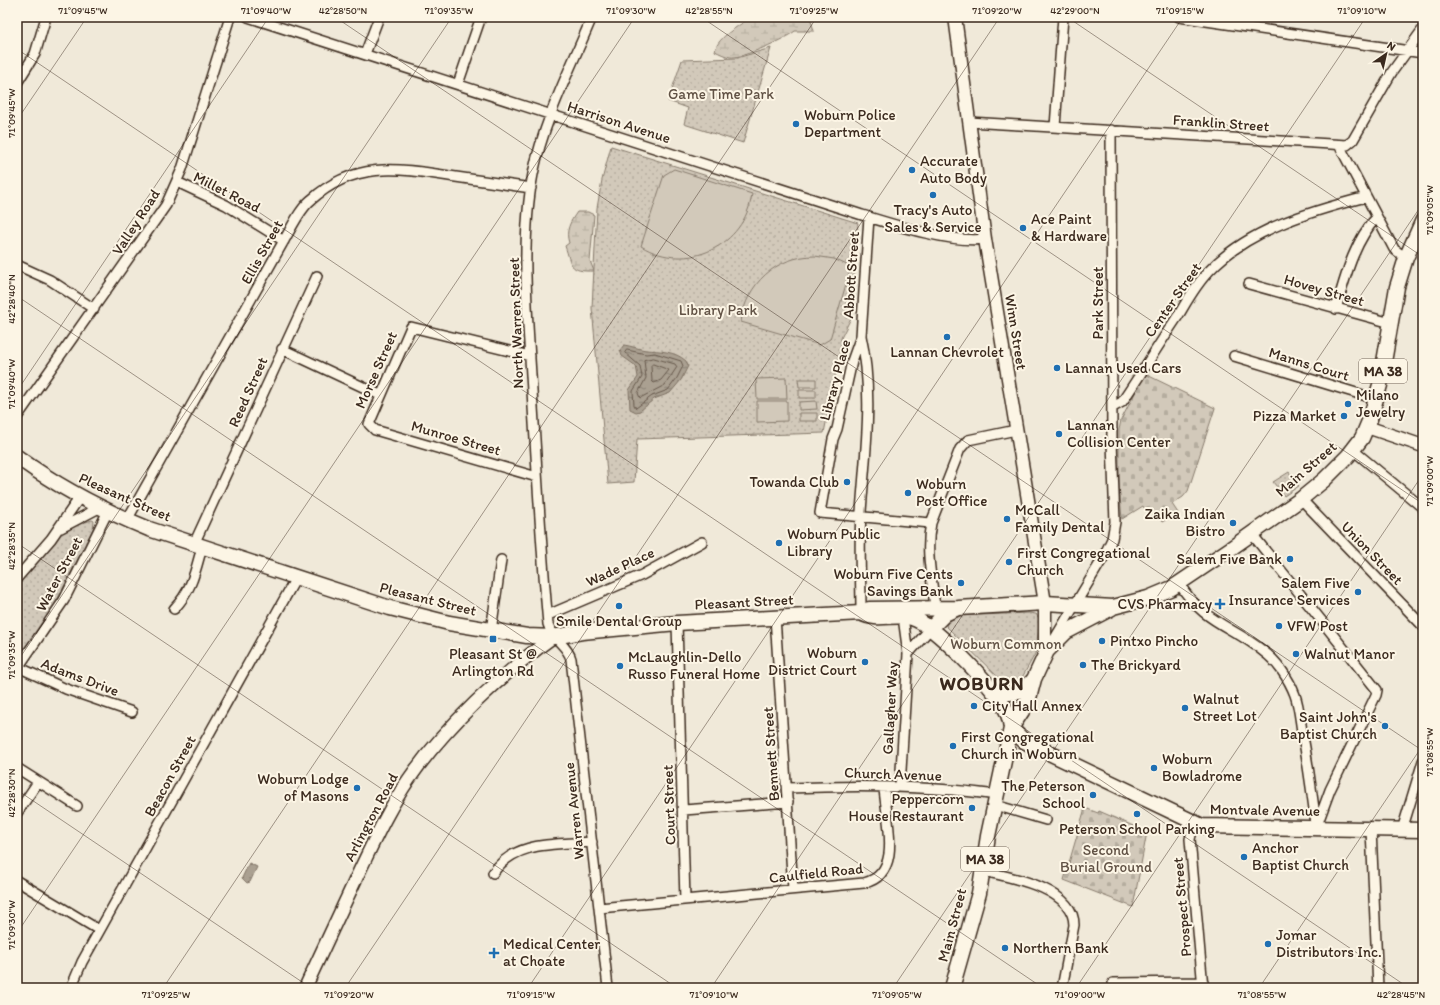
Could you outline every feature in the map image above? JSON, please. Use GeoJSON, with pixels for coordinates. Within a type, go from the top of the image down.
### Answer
{"type":"FeatureCollection","features":[{"type":"Feature","properties":{"kind":"main road","name":"Winn Street"},"geometry":{"type":"LineString","coordinates":[[955,17],[985,239],[1045,603],[1045,641],[1047,651]]}},
{"type":"Feature","properties":{"kind":"main road","name":"Main Street"},"geometry":{"type":"LineString","coordinates":[[952,988],[973,918],[1011,728],[1025,710],[1034,679],[1047,651],[1066,632],[1113,607],[1148,598],[1179,583],[1301,499],[1332,473],[1353,450],[1367,427],[1376,399],[1397,287],[1406,258],[1419,238],[1423,220]]}},
{"type":"Feature","properties":{"kind":"main road"},"geometry":{"type":"LineString","coordinates":[[1367,427],[1423,446]]}},
{"type":"Feature","properties":{"kind":"main road","name":"Pleasant Street"},"geometry":{"type":"LineString","coordinates":[[17,457],[50,480],[80,497],[127,520],[198,546],[296,578],[390,608],[448,623],[491,631],[553,637],[582,632],[677,623],[861,613],[872,617],[903,617],[915,619],[930,629]]}},
{"type":"Feature","properties":{"kind":"main road","name":"Main Street"},"geometry":{"type":"LineString","coordinates":[[1045,603],[1113,607]]}},
{"type":"Feature","properties":{"kind":"main road","name":"Pleasant Street"},"geometry":{"type":"LineString","coordinates":[[861,613],[872,608],[958,608],[1045,603]]}},
{"type":"Feature","properties":{"kind":"main road","name":"MA 38"},"geometry":{"type":"LineString","coordinates":[[958,608],[945,614],[930,629],[986,683],[1007,712],[1011,728]]}},
{"type":"Feature","properties":{"kind":"main road","name":"Arlington Road"},"geometry":{"type":"LineString","coordinates":[[305,988],[380,829],[408,780],[436,744],[462,717],[527,656],[553,637]]}},
{"type":"Feature","properties":{"kind":"main road"},"geometry":{"type":"LineString","coordinates":[[986,683],[1002,692],[1014,694],[1022,691],[1034,679]]}},
{"type":"Feature","properties":{"kind":"main road","name":"Montvale Avenue"},"geometry":{"type":"LineString","coordinates":[[1011,728],[1024,741],[1194,824],[1226,827],[1423,830]]}},
{"type":"Feature","properties":{"kind":"street"},"geometry":{"type":"LineString","coordinates":[[17,84],[35,54],[46,17]]}},
{"type":"Feature","properties":{"kind":"street","name":"Valley Road"},"geometry":{"type":"LineString","coordinates":[[17,417],[158,218],[177,182],[230,17]]}},
{"type":"Feature","properties":{"kind":"street","name":"Harrison Avenue"},"geometry":{"type":"LineString","coordinates":[[248,17],[869,217],[943,236],[971,241],[985,239]]}},
{"type":"Feature","properties":{"kind":"street"},"geometry":{"type":"LineString","coordinates":[[365,54],[379,17]]}},
{"type":"Feature","properties":{"kind":"street"},"geometry":{"type":"LineString","coordinates":[[458,84],[481,17]]}},
{"type":"Feature","properties":{"kind":"street","name":"North Warren Street"},"geometry":{"type":"LineString","coordinates":[[553,637],[549,626],[537,476],[530,356],[527,259],[528,217],[536,158],[550,115],[592,17]]}},
{"type":"Feature","properties":{"kind":"street"},"geometry":{"type":"LineString","coordinates":[[1055,127],[1063,17]]}},
{"type":"Feature","properties":{"kind":"street"},"geometry":{"type":"LineString","coordinates":[[1179,17],[1423,53]]}},
{"type":"Feature","properties":{"kind":"street"},"geometry":{"type":"LineString","coordinates":[[1406,258],[1395,250],[1339,145],[1347,144],[1353,140],[1382,88],[1407,50],[1423,30]]}},
{"type":"Feature","properties":{"kind":"street","name":"Franklin Street"},"geometry":{"type":"LineString","coordinates":[[969,122],[1339,145]]}},
{"type":"Feature","properties":{"kind":"street","name":"Park Street"},"geometry":{"type":"LineString","coordinates":[[1047,651],[1103,558],[1114,529],[1111,130]]}},
{"type":"Feature","properties":{"kind":"street","name":"Ellis Street"},"geometry":{"type":"LineString","coordinates":[[127,520],[296,220],[310,200],[336,182],[365,171],[383,169],[407,170],[531,188]]}},
{"type":"Feature","properties":{"kind":"street","name":"Millet Road"},"geometry":{"type":"LineString","coordinates":[[177,182],[226,205],[284,241]]}},
{"type":"Feature","properties":{"kind":"street","name":"Center Street"},"geometry":{"type":"LineString","coordinates":[[1113,407],[1122,402],[1204,276],[1226,255],[1253,238],[1287,223],[1318,211],[1366,197]]}},
{"type":"Feature","properties":{"kind":"street","name":"Abbott Street"},"geometry":{"type":"LineString","coordinates":[[861,336],[869,217]]}},
{"type":"Feature","properties":{"kind":"street"},"geometry":{"type":"LineString","coordinates":[[1336,309],[1345,276],[1353,257],[1367,230],[1377,217]]}},
{"type":"Feature","properties":{"kind":"street"},"geometry":{"type":"LineString","coordinates":[[17,265],[50,280],[94,309]]}},
{"type":"Feature","properties":{"kind":"street"},"geometry":{"type":"LineString","coordinates":[[282,349],[317,276]]}},
{"type":"Feature","properties":{"kind":"street","name":"Hovey Street"},"geometry":{"type":"LineString","coordinates":[[1249,284],[1391,323]]}},
{"type":"Feature","properties":{"kind":"street","name":"Morse Street"},"geometry":{"type":"LineString","coordinates":[[369,426],[380,395],[412,326],[530,356]]}},
{"type":"Feature","properties":{"kind":"street","name":"Library Place"},"geometry":{"type":"LineString","coordinates":[[861,336],[867,361],[867,400],[861,517],[820,513],[833,439],[837,429],[852,361],[861,336]]}},
{"type":"Feature","properties":{"kind":"street","name":"Reed Street"},"geometry":{"type":"LineString","coordinates":[[174,610],[184,599],[190,588],[198,546],[282,349],[380,395]]}},
{"type":"Feature","properties":{"kind":"street","name":"Manns Court"},"geometry":{"type":"LineString","coordinates":[[1234,356],[1376,399]]}},
{"type":"Feature","properties":{"kind":"street","name":"Munroe Street"},"geometry":{"type":"LineString","coordinates":[[369,426],[376,430],[537,476]]}},
{"type":"Feature","properties":{"kind":"street"},"geometry":{"type":"LineString","coordinates":[[935,607],[928,544],[931,523],[963,444],[973,439],[1016,430]]}},
{"type":"Feature","properties":{"kind":"street"},"geometry":{"type":"LineString","coordinates":[[1353,450],[1423,508]]}},
{"type":"Feature","properties":{"kind":"street"},"geometry":{"type":"LineString","coordinates":[[17,578],[54,534],[80,497]]}},
{"type":"Feature","properties":{"kind":"street","name":"Union Street"},"geometry":{"type":"LineString","coordinates":[[1301,499],[1423,626]]}},
{"type":"Feature","properties":{"kind":"street"},"geometry":{"type":"LineString","coordinates":[[54,534],[66,524],[105,509]]}},
{"type":"Feature","properties":{"kind":"street","name":"Water Street"},"geometry":{"type":"LineString","coordinates":[[18,668],[64,600],[105,509]]}},
{"type":"Feature","properties":{"kind":"street"},"geometry":{"type":"LineString","coordinates":[[861,613],[861,517],[931,523]]}},
{"type":"Feature","properties":{"kind":"street"},"geometry":{"type":"LineString","coordinates":[[1252,534],[1377,690],[1376,695],[1323,806],[1316,828]]}},
{"type":"Feature","properties":{"kind":"street","name":"Wade Place"},"geometry":{"type":"LineString","coordinates":[[548,615],[642,575],[702,542]]}},
{"type":"Feature","properties":{"kind":"street"},"geometry":{"type":"LineString","coordinates":[[491,631],[501,560]]}},
{"type":"Feature","properties":{"kind":"street","name":"Beacon Street"},"geometry":{"type":"LineString","coordinates":[[71,988],[77,972],[99,930],[296,578]]}},
{"type":"Feature","properties":{"kind":"street"},"geometry":{"type":"LineString","coordinates":[[1179,583],[1187,596],[1207,615],[1264,651],[1277,665],[1290,683],[1296,697],[1307,756],[1316,828]]}},
{"type":"Feature","properties":{"kind":"street","name":"Gallagher Way"},"geometry":{"type":"LineString","coordinates":[[900,787],[908,654],[903,617]]}},
{"type":"Feature","properties":{"kind":"street","name":"Bennett Street"},"geometry":{"type":"LineString","coordinates":[[775,618],[793,889]]}},
{"type":"Feature","properties":{"kind":"street","name":"Court Street"},"geometry":{"type":"LineString","coordinates":[[677,623],[684,810],[685,900]]}},
{"type":"Feature","properties":{"kind":"street","name":"Gallagher Way"},"geometry":{"type":"LineString","coordinates":[[908,654],[930,629]]}},
{"type":"Feature","properties":{"kind":"street","name":"Warren Avenue"},"geometry":{"type":"LineString","coordinates":[[553,637],[568,651],[571,659],[608,988]]}},
{"type":"Feature","properties":{"kind":"street","name":"Adams Drive"},"geometry":{"type":"LineString","coordinates":[[18,668],[66,689],[132,712]]}},
{"type":"Feature","properties":{"kind":"street"},"geometry":{"type":"LineString","coordinates":[[1402,830],[1423,761]]}},
{"type":"Feature","properties":{"kind":"street"},"geometry":{"type":"LineString","coordinates":[[17,768],[77,806]]}},
{"type":"Feature","properties":{"kind":"street"},"geometry":{"type":"LineString","coordinates":[[17,813],[38,782]]}},
{"type":"Feature","properties":{"kind":"street","name":"Caulfield Road"},"geometry":{"type":"LineString","coordinates":[[685,900],[873,881],[882,874],[888,860],[890,848],[884,786]]}},
{"type":"Feature","properties":{"kind":"street","name":"Church Avenue"},"geometry":{"type":"LineString","coordinates":[[787,788],[900,787],[996,800],[1046,820]]}},
{"type":"Feature","properties":{"kind":"street"},"geometry":{"type":"LineString","coordinates":[[684,810],[788,802]]}},
{"type":"Feature","properties":{"kind":"street","name":"Prospect Street"},"geometry":{"type":"LineString","coordinates":[[1194,824],[1190,839],[1203,985]]}},
{"type":"Feature","properties":{"kind":"street"},"geometry":{"type":"LineString","coordinates":[[1371,829],[1378,988]]}},
{"type":"Feature","properties":{"kind":"street"},"geometry":{"type":"LineString","coordinates":[[493,873],[505,859],[524,849],[536,846],[592,842]]}},
{"type":"Feature","properties":{"kind":"street"},"geometry":{"type":"LineString","coordinates":[[983,871],[1038,886],[1054,896],[1069,910],[1073,917],[1074,925],[1062,988]]}},
{"type":"Feature","properties":{"kind":"street"},"geometry":{"type":"LineString","coordinates":[[17,881],[99,930]]}},
{"type":"Feature","properties":{"kind":"street"},"geometry":{"type":"LineString","coordinates":[[599,908],[685,900]]}},
{"type":"Feature","properties":{"kind":"street"},"geometry":{"type":"LineString","coordinates":[[1113,983],[1203,985]]}},
{"type":"Feature","properties":{"kind":"green space"},"geometry":{"type":"Polygon","coordinates":[[[750,17],[810,17],[814,31],[795,31],[763,48],[736,57],[728,57],[715,51],[724,36],[750,17]]]}},
{"type":"Feature","properties":{"kind":"green space","name":"Game Time Park"},"geometry":{"type":"Polygon","coordinates":[[[771,48],[743,143],[684,124],[688,108],[668,101],[682,60],[737,58],[771,48]]]}},
{"type":"Feature","properties":{"kind":"green space","name":"Library Park"},"geometry":{"type":"Polygon","coordinates":[[[611,146],[858,223],[851,318],[841,338],[841,346],[824,433],[637,439],[634,482],[608,484],[592,308],[597,208],[602,180],[611,146]]]}},
{"type":"Feature","properties":{"kind":"green space"},"geometry":{"type":"Polygon","coordinates":[[[674,169],[752,194],[747,212],[738,228],[726,241],[711,250],[694,256],[677,257],[659,254],[641,246],[664,175],[674,169]]]}},
{"type":"Feature","properties":{"kind":"green space"},"geometry":{"type":"Polygon","coordinates":[[[577,212],[588,212],[594,215],[590,261],[594,271],[575,269],[570,263],[565,246],[569,243],[569,227],[577,212]]]}},
{"type":"Feature","properties":{"kind":"green space"},"geometry":{"type":"Polygon","coordinates":[[[815,256],[834,259],[851,267],[830,339],[820,345],[741,322],[744,308],[749,296],[756,284],[765,275],[788,261],[801,257],[815,256]]]}},
{"type":"Feature","properties":{"kind":"green space"},"geometry":{"type":"Polygon","coordinates":[[[1145,374],[1215,408],[1188,491],[1183,497],[1172,504],[1178,513],[1162,522],[1157,514],[1151,518],[1143,506],[1122,519],[1119,485],[1119,430],[1121,420],[1145,374]]]}},
{"type":"Feature","properties":{"kind":"green space"},"geometry":{"type":"Polygon","coordinates":[[[786,378],[787,399],[757,399],[756,379],[786,378]]]}},
{"type":"Feature","properties":{"kind":"green space"},"geometry":{"type":"Polygon","coordinates":[[[798,379],[816,379],[816,387],[799,387],[798,379]]]}},
{"type":"Feature","properties":{"kind":"green space"},"geometry":{"type":"Polygon","coordinates":[[[799,390],[816,390],[816,398],[799,398],[799,390]]]}},
{"type":"Feature","properties":{"kind":"green space"},"geometry":{"type":"Polygon","coordinates":[[[757,401],[787,401],[787,421],[757,422],[757,401]]]}},
{"type":"Feature","properties":{"kind":"green space"},"geometry":{"type":"Polygon","coordinates":[[[816,401],[817,409],[799,410],[799,402],[816,401]]]}},
{"type":"Feature","properties":{"kind":"green space"},"geometry":{"type":"Polygon","coordinates":[[[799,413],[817,413],[817,421],[799,421],[799,413]]]}},
{"type":"Feature","properties":{"kind":"green space"},"geometry":{"type":"Polygon","coordinates":[[[1289,472],[1299,486],[1284,496],[1273,482],[1289,472]]]}},
{"type":"Feature","properties":{"kind":"green space"},"geometry":{"type":"Polygon","coordinates":[[[92,520],[94,521],[93,529],[54,606],[44,622],[17,657],[17,585],[66,528],[92,520]]]}},
{"type":"Feature","properties":{"kind":"green space","name":"Woburn Common"},"geometry":{"type":"Polygon","coordinates":[[[1036,614],[1040,620],[1035,654],[1018,685],[1009,688],[946,626],[949,620],[955,616],[1036,614]]]}},
{"type":"Feature","properties":{"kind":"green space","name":"Second Burial Ground"},"geometry":{"type":"Polygon","coordinates":[[[1085,808],[1098,813],[1099,811],[1147,832],[1133,907],[1064,880],[1085,808]]]}},
{"type":"Feature","properties":{"kind":"water"},"geometry":{"type":"Polygon","coordinates":[[[624,345],[643,350],[672,353],[686,361],[688,366],[681,380],[670,393],[654,399],[640,411],[636,412],[630,409],[629,390],[638,377],[636,366],[622,356],[620,350],[624,345]]]}},
{"type":"Feature","properties":{"kind":"water"},"geometry":{"type":"Polygon","coordinates":[[[249,863],[257,867],[250,882],[247,883],[242,878],[249,863]]]}},
{"type":"Feature","properties":{"kind":"place","name":"Woburn Police Department"},"geometry":{"type":"Point","coordinates":[796,124]}},
{"type":"Feature","properties":{"kind":"place","name":"Accurate Auto Body"},"geometry":{"type":"Point","coordinates":[912,170]}},
{"type":"Feature","properties":{"kind":"place","name":"Tracy's Auto Sales & Service"},"geometry":{"type":"Point","coordinates":[933,195]}},
{"type":"Feature","properties":{"kind":"place","name":"Ace Paint & Hardware"},"geometry":{"type":"Point","coordinates":[1023,228]}},
{"type":"Feature","properties":{"kind":"place","name":"Lannan Chevrolet"},"geometry":{"type":"Point","coordinates":[947,337]}},
{"type":"Feature","properties":{"kind":"place","name":"Lannan Used Cars"},"geometry":{"type":"Point","coordinates":[1057,368]}},
{"type":"Feature","properties":{"kind":"place","name":"Milano Jewelry"},"geometry":{"type":"Point","coordinates":[1348,404]}},
{"type":"Feature","properties":{"kind":"place","name":"Pizza Market"},"geometry":{"type":"Point","coordinates":[1344,416]}},
{"type":"Feature","properties":{"kind":"place","name":"Lannan Collision Center"},"geometry":{"type":"Point","coordinates":[1059,434]}},
{"type":"Feature","properties":{"kind":"place","name":"Towanda Club"},"geometry":{"type":"Point","coordinates":[847,482]}},
{"type":"Feature","properties":{"kind":"place","name":"Woburn Post Office"},"geometry":{"type":"Point","coordinates":[908,493]}},
{"type":"Feature","properties":{"kind":"place","name":"McCall Family Dental"},"geometry":{"type":"Point","coordinates":[1007,519]}},
{"type":"Feature","properties":{"kind":"place","name":"Zaika Indian Bistro"},"geometry":{"type":"Point","coordinates":[1233,523]}},
{"type":"Feature","properties":{"kind":"place","name":"Woburn Public Library"},"geometry":{"type":"Point","coordinates":[779,543]}},
{"type":"Feature","properties":{"kind":"place","name":"Salem Five Bank"},"geometry":{"type":"Point","coordinates":[1290,559]}},
{"type":"Feature","properties":{"kind":"place","name":"First Congregational Church"},"geometry":{"type":"Point","coordinates":[1009,562]}},
{"type":"Feature","properties":{"kind":"place","name":"Woburn Five Cents Savings Bank"},"geometry":{"type":"Point","coordinates":[961,583]}},
{"type":"Feature","properties":{"kind":"place","name":"Salem Five Insurance Services"},"geometry":{"type":"Point","coordinates":[1358,592]}},
{"type":"Feature","properties":{"kind":"place","name":"CVS Pharmacy"},"geometry":{"type":"Point","coordinates":[1220,604]}},
{"type":"Feature","properties":{"kind":"place","name":"Smile Dental Group"},"geometry":{"type":"Point","coordinates":[619,606]}},
{"type":"Feature","properties":{"kind":"place","name":"VFW Post"},"geometry":{"type":"Point","coordinates":[1279,626]}},
{"type":"Feature","properties":{"kind":"place","name":"Pleasant St @ Arlington Rd"},"geometry":{"type":"Point","coordinates":[493,639]}},
{"type":"Feature","properties":{"kind":"place","name":"Pintxo Pincho"},"geometry":{"type":"Point","coordinates":[1102,641]}},
{"type":"Feature","properties":{"kind":"place","name":"Walnut Manor"},"geometry":{"type":"Point","coordinates":[1296,654]}},
{"type":"Feature","properties":{"kind":"place","name":"Woburn District Court"},"geometry":{"type":"Point","coordinates":[865,662]}},
{"type":"Feature","properties":{"kind":"place","name":"The Brickyard"},"geometry":{"type":"Point","coordinates":[1083,665]}},
{"type":"Feature","properties":{"kind":"place","name":"McLaughlin-Dello Russo Funeral Home"},"geometry":{"type":"Point","coordinates":[620,666]}},
{"type":"Feature","properties":{"kind":"place","name":"City Hall Annex"},"geometry":{"type":"Point","coordinates":[974,706]}},
{"type":"Feature","properties":{"kind":"place","name":"Walnut Street Lot"},"geometry":{"type":"Point","coordinates":[1185,708]}},
{"type":"Feature","properties":{"kind":"place","name":"Saint John's Baptist Church"},"geometry":{"type":"Point","coordinates":[1385,726]}},
{"type":"Feature","properties":{"kind":"place","name":"First Congregational Church in Woburn"},"geometry":{"type":"Point","coordinates":[953,746]}},
{"type":"Feature","properties":{"kind":"place","name":"Woburn Bowladrome"},"geometry":{"type":"Point","coordinates":[1154,768]}},
{"type":"Feature","properties":{"kind":"place","name":"Woburn Lodge of Masons"},"geometry":{"type":"Point","coordinates":[357,788]}},
{"type":"Feature","properties":{"kind":"place","name":"The Peterson School"},"geometry":{"type":"Point","coordinates":[1093,795]}},
{"type":"Feature","properties":{"kind":"place","name":"Peppercorn House Restaurant"},"geometry":{"type":"Point","coordinates":[972,808]}},
{"type":"Feature","properties":{"kind":"place","name":"Peterson School Parking"},"geometry":{"type":"Point","coordinates":[1137,814]}},
{"type":"Feature","properties":{"kind":"place","name":"Anchor Baptist Church"},"geometry":{"type":"Point","coordinates":[1244,857]}},
{"type":"Feature","properties":{"kind":"place","name":"Jomar Distributors Inc."},"geometry":{"type":"Point","coordinates":[1268,944]}},
{"type":"Feature","properties":{"kind":"place","name":"Northern Bank"},"geometry":{"type":"Point","coordinates":[1005,948]}},
{"type":"Feature","properties":{"kind":"place","name":"Medical Center at Choate"},"geometry":{"type":"Point","coordinates":[494,953]}},
{"type":"Feature","properties":{"kind":"district","name":"WOBURN"},"geometry":{"type":"Point","coordinates":[982,683]}}]}
